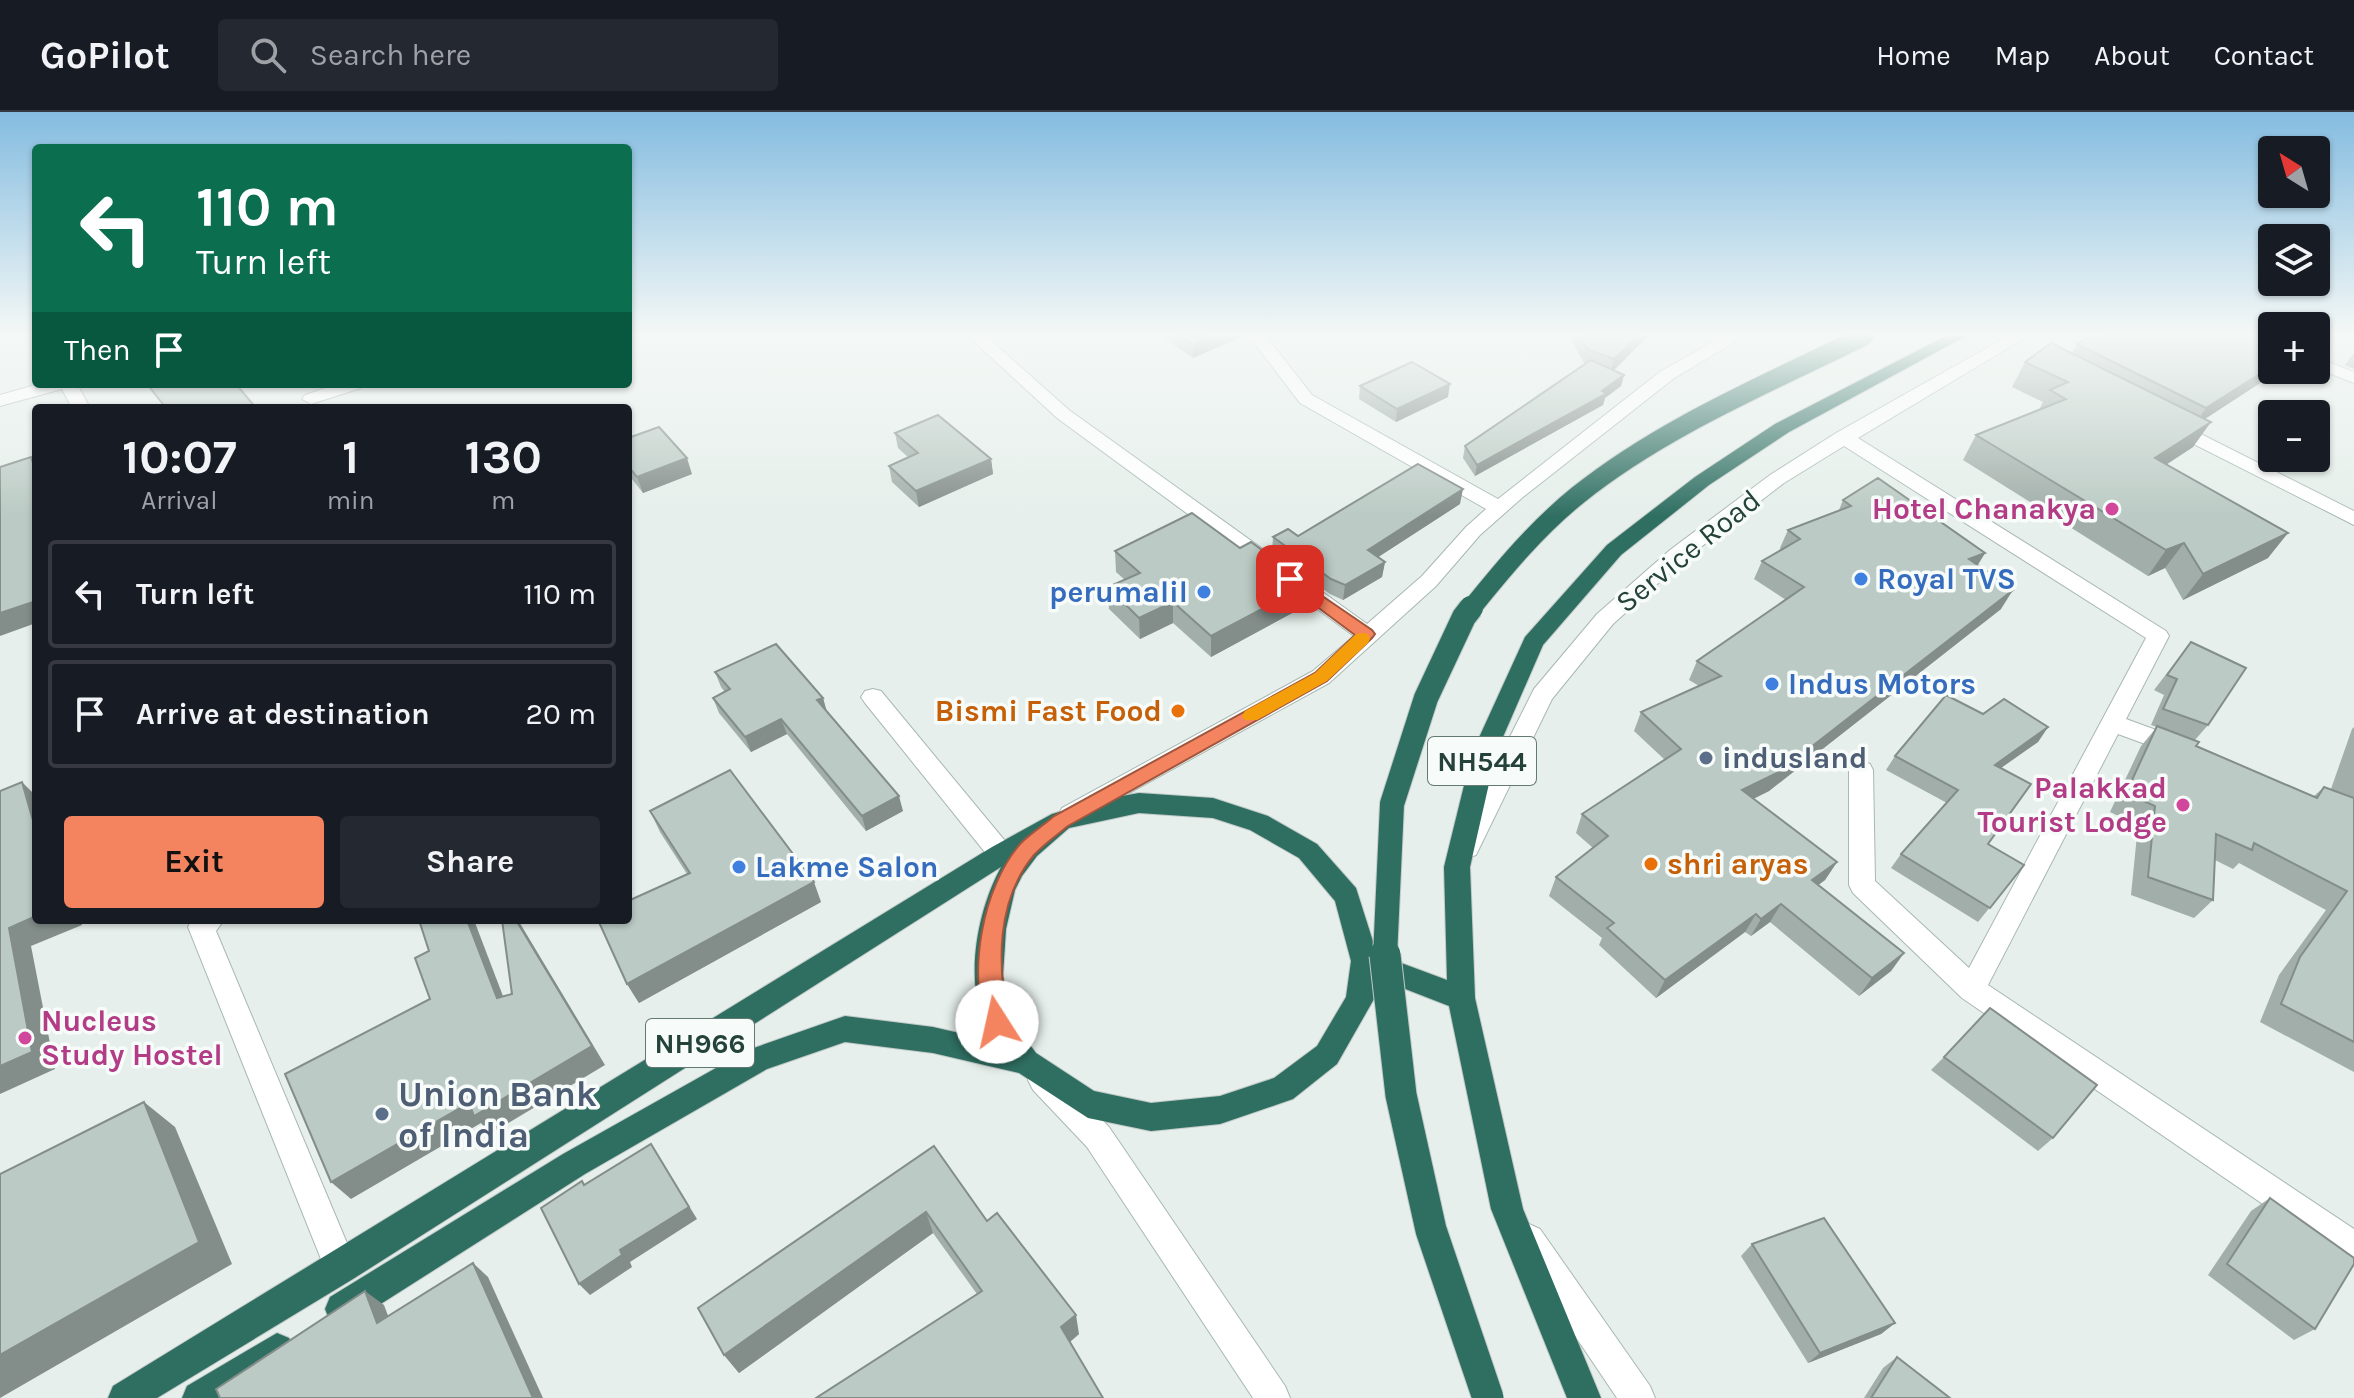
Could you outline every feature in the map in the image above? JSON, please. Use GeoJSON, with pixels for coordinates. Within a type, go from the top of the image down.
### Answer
{"type":"FeatureCollection","features":[{"type":"Feature","properties":{"kind":"highway","name":"NH544"},"geometry":{"type":"LineString","coordinates":[[1488,1398],[1431,1230],[1401,1095],[1385,964],[1392,804],[1426,698],[1464,617],[1522,547],[1578,495],[1666,435],[1744,396]]}},
{"type":"Feature","properties":{"kind":"highway","name":"NH544"},"geometry":{"type":"LineString","coordinates":[[1584,1398],[1507,1209],[1461,998],[1457,867],[1484,753],[1533,642],[1614,550],[1702,481],[1782,428],[1843,396]]}},
{"type":"Feature","properties":{"kind":"highway"},"geometry":{"type":"LineString","coordinates":[[1139,803],[1213,808],[1259,823],[1308,851],[1347,896],[1365,961],[1360,999],[1327,1055],[1283,1089],[1220,1110],[1151,1117],[1088,1104],[1026,1062],[997,1022],[989,976],[993,929],[1002,890],[1013,869],[1028,849],[1061,821],[1139,803]]}},
{"type":"Feature","properties":{"kind":"highway","name":"NH966"},"geometry":{"type":"LineString","coordinates":[[125,1398],[341,1267],[1001,854],[1061,821]]}},
{"type":"Feature","properties":{"kind":"highway"},"geometry":{"type":"LineString","coordinates":[[1365,961],[1461,998]]}},
{"type":"Feature","properties":{"kind":"highway","name":"NH966"},"geometry":{"type":"LineString","coordinates":[[199,1398],[574,1164],[758,1059],[845,1029],[933,1040],[1026,1062]]}},
{"type":"Feature","properties":{"kind":"street"},"geometry":{"type":"LineString","coordinates":[[1043,396],[1063,414],[1366,634]]}},
{"type":"Feature","properties":{"kind":"street"},"geometry":{"type":"LineString","coordinates":[[1304,396],[1500,508]]}},
{"type":"Feature","properties":{"kind":"street"},"geometry":{"type":"LineString","coordinates":[[1061,821],[1321,677],[1429,581],[1473,531],[1641,396]]}},
{"type":"Feature","properties":{"kind":"street","name":"Service Road"},"geometry":{"type":"LineString","coordinates":[[1457,867],[1542,695],[1605,619],[1677,555],[1777,479],[1915,396]]}},
{"type":"Feature","properties":{"kind":"street"},"geometry":{"type":"LineString","coordinates":[[2161,420],[2354,519]]}},
{"type":"Feature","properties":{"kind":"street"},"geometry":{"type":"LineString","coordinates":[[1843,437],[2158,636],[1972,989]]}},
{"type":"Feature","properties":{"kind":"street"},"geometry":{"type":"LineString","coordinates":[[873,697],[1001,854]]}},
{"type":"Feature","properties":{"kind":"street"},"geometry":{"type":"LineString","coordinates":[[2112,723],[2201,755]]}},
{"type":"Feature","properties":{"kind":"street"},"geometry":{"type":"LineString","coordinates":[[1861,770],[1862,885],[1972,989],[2354,1248]]}},
{"type":"Feature","properties":{"kind":"street"},"geometry":{"type":"LineString","coordinates":[[205,924],[201,927],[341,1267]]}},
{"type":"Feature","properties":{"kind":"street"},"geometry":{"type":"LineString","coordinates":[[1026,1062],[1098,1137],[1273,1398]]}},
{"type":"Feature","properties":{"kind":"street"},"geometry":{"type":"LineString","coordinates":[[1507,1209],[1638,1398]]}},
{"type":"Feature","properties":{"kind":"building"},"geometry":{"type":"Polygon","coordinates":[[[157,396],[246,396],[253,404],[163,404],[157,396]]]}},
{"type":"Feature","properties":{"kind":"building"},"geometry":{"type":"Polygon","coordinates":[[[1376,396],[1425,396],[1397,409],[1376,396]]]}},
{"type":"Feature","properties":{"kind":"building"},"geometry":{"type":"Polygon","coordinates":[[[1538,396],[1602,396],[1477,465],[1465,446],[1538,396]]]}},
{"type":"Feature","properties":{"kind":"building"},"geometry":{"type":"Polygon","coordinates":[[[2061,396],[2158,396],[2211,422],[2155,458],[2288,533],[2203,574],[2184,543],[2166,550],[1976,435],[2066,399],[2061,396]]]}},
{"type":"Feature","properties":{"kind":"building"},"geometry":{"type":"Polygon","coordinates":[[[2182,396],[2225,396],[2206,408],[2182,396]]]}},
{"type":"Feature","properties":{"kind":"building"},"geometry":{"type":"Polygon","coordinates":[[[938,415],[991,459],[916,491],[889,466],[918,453],[895,433],[938,415]]]}},
{"type":"Feature","properties":{"kind":"building"},"geometry":{"type":"Polygon","coordinates":[[[659,427],[687,458],[637,477],[632,471],[632,437],[659,427]]]}},
{"type":"Feature","properties":{"kind":"building"},"geometry":{"type":"Polygon","coordinates":[[[31,457],[32,460],[32,602],[0,613],[0,467],[31,457]]]}},
{"type":"Feature","properties":{"kind":"building"},"geometry":{"type":"Polygon","coordinates":[[[1418,464],[1463,489],[1368,550],[1385,562],[1345,585],[1331,579],[1273,537],[1288,529],[1298,536],[1418,464]]]}},
{"type":"Feature","properties":{"kind":"building"},"geometry":{"type":"Polygon","coordinates":[[[1878,478],[1985,553],[1969,559],[2013,590],[1779,772],[1742,790],[1837,862],[1812,880],[1904,953],[1872,978],[1781,904],[1761,919],[1756,914],[1665,980],[1607,928],[1614,923],[1556,877],[1608,836],[1582,814],[1681,749],[1641,712],[1721,676],[1697,661],[1804,587],[1762,561],[1800,539],[1788,530],[1851,506],[1843,500],[1878,478]]]}},
{"type":"Feature","properties":{"kind":"building","name":"perumalil"},"geometry":{"type":"Polygon","coordinates":[[[1192,513],[1240,548],[1251,542],[1309,584],[1211,636],[1173,602],[1139,618],[1108,587],[1140,573],[1115,551],[1192,513]]]}},
{"type":"Feature","properties":{"kind":"building"},"geometry":{"type":"Polygon","coordinates":[[[2191,642],[2246,668],[2208,725],[2163,709],[2177,679],[2167,675],[2191,642]]]}},
{"type":"Feature","properties":{"kind":"building"},"geometry":{"type":"Polygon","coordinates":[[[776,644],[823,698],[817,700],[899,796],[862,816],[781,719],[745,737],[713,698],[730,689],[715,672],[776,644]]]}},
{"type":"Feature","properties":{"kind":"building"},"geometry":{"type":"Polygon","coordinates":[[[1946,695],[1983,714],[2004,699],[2048,727],[1995,765],[2031,784],[1988,844],[2024,865],[1990,908],[1901,854],[1958,790],[1895,756],[1946,695]]]}},
{"type":"Feature","properties":{"kind":"building"},"geometry":{"type":"Polygon","coordinates":[[[2157,726],[2199,742],[2196,746],[2317,798],[2324,787],[2354,798],[2354,1042],[2281,1004],[2300,957],[2347,891],[2254,843],[2252,850],[2216,834],[2213,900],[2148,877],[2155,806],[2126,793],[2157,726]]]}},
{"type":"Feature","properties":{"kind":"building"},"geometry":{"type":"Polygon","coordinates":[[[730,770],[814,882],[627,984],[600,924],[632,924],[632,899],[690,873],[650,811],[730,770]]]}},
{"type":"Feature","properties":{"kind":"building"},"geometry":{"type":"Polygon","coordinates":[[[22,782],[32,817],[32,918],[9,928],[32,1052],[0,1066],[0,791],[22,782]]]}},
{"type":"Feature","properties":{"kind":"building"},"geometry":{"type":"Polygon","coordinates":[[[420,924],[469,924],[497,998],[512,994],[503,924],[518,924],[592,1046],[474,1116],[469,1103],[331,1182],[285,1074],[430,999],[415,958],[429,951],[420,924]]]}},
{"type":"Feature","properties":{"kind":"building"},"geometry":{"type":"Polygon","coordinates":[[[1990,1008],[2097,1085],[2053,1138],[1944,1057],[1990,1008]]]}},
{"type":"Feature","properties":{"kind":"building"},"geometry":{"type":"Polygon","coordinates":[[[144,1102],[199,1242],[0,1355],[0,1174],[144,1102]]]}},
{"type":"Feature","properties":{"kind":"building"},"geometry":{"type":"Polygon","coordinates":[[[651,1144],[689,1207],[620,1250],[622,1255],[579,1284],[541,1208],[582,1181],[584,1185],[651,1144]]]}},
{"type":"Feature","properties":{"kind":"building"},"geometry":{"type":"Polygon","coordinates":[[[934,1146],[987,1221],[997,1213],[1076,1315],[1061,1327],[1103,1398],[816,1398],[982,1291],[926,1212],[724,1355],[698,1308],[934,1146]]]}},
{"type":"Feature","properties":{"kind":"building"},"geometry":{"type":"Polygon","coordinates":[[[2270,1198],[2354,1258],[2354,1264],[2315,1329],[2227,1264],[2270,1198]]]}},
{"type":"Feature","properties":{"kind":"building"},"geometry":{"type":"Polygon","coordinates":[[[1824,1218],[1895,1323],[1820,1353],[1752,1244],[1824,1218]]]}},
{"type":"Feature","properties":{"kind":"building"},"geometry":{"type":"Polygon","coordinates":[[[473,1263],[533,1398],[220,1398],[216,1389],[365,1291],[377,1323],[473,1263]]]}},
{"type":"Feature","properties":{"kind":"building"},"geometry":{"type":"Polygon","coordinates":[[[1897,1357],[1950,1398],[1871,1398],[1897,1357]]]}},
{"type":"Feature","properties":{"kind":"slow traffic"},"geometry":{"type":"LineString","coordinates":[[1251,716],[1321,677],[1362,639]]}},
{"type":"Feature","properties":{"kind":"place","name":"Hotel Chanakya"},"geometry":{"type":"Point","coordinates":[2112,509]}},
{"type":"Feature","properties":{"kind":"place","name":"Royal TVS"},"geometry":{"type":"Point","coordinates":[1861,579]}},
{"type":"Feature","properties":{"kind":"place","name":"perumalil"},"geometry":{"type":"Point","coordinates":[1204,592]}},
{"type":"Feature","properties":{"kind":"place","name":"Indus Motors"},"geometry":{"type":"Point","coordinates":[1772,684]}},
{"type":"Feature","properties":{"kind":"place","name":"Bismi Fast Food"},"geometry":{"type":"Point","coordinates":[1178,711]}},
{"type":"Feature","properties":{"kind":"place","name":"indusland"},"geometry":{"type":"Point","coordinates":[1706,758]}},
{"type":"Feature","properties":{"kind":"place","name":"Palakkad Tourist Lodge"},"geometry":{"type":"Point","coordinates":[2183,805]}},
{"type":"Feature","properties":{"kind":"place","name":"shri aryas"},"geometry":{"type":"Point","coordinates":[1651,864]}},
{"type":"Feature","properties":{"kind":"place","name":"Lakme Salon"},"geometry":{"type":"Point","coordinates":[739,867]}},
{"type":"Feature","properties":{"kind":"place","name":"Nucleus Study Hostel"},"geometry":{"type":"Point","coordinates":[25,1038]}},
{"type":"Feature","properties":{"kind":"place","name":"Union Bank of India"},"geometry":{"type":"Point","coordinates":[382,1114]}},
{"type":"Feature","properties":{"kind":"route"},"geometry":{"type":"LineString","coordinates":[[997,1022],[989,976],[993,929],[1002,890],[1028,849],[1061,821],[1321,677],[1366,634],[1290,579]]}}]}
